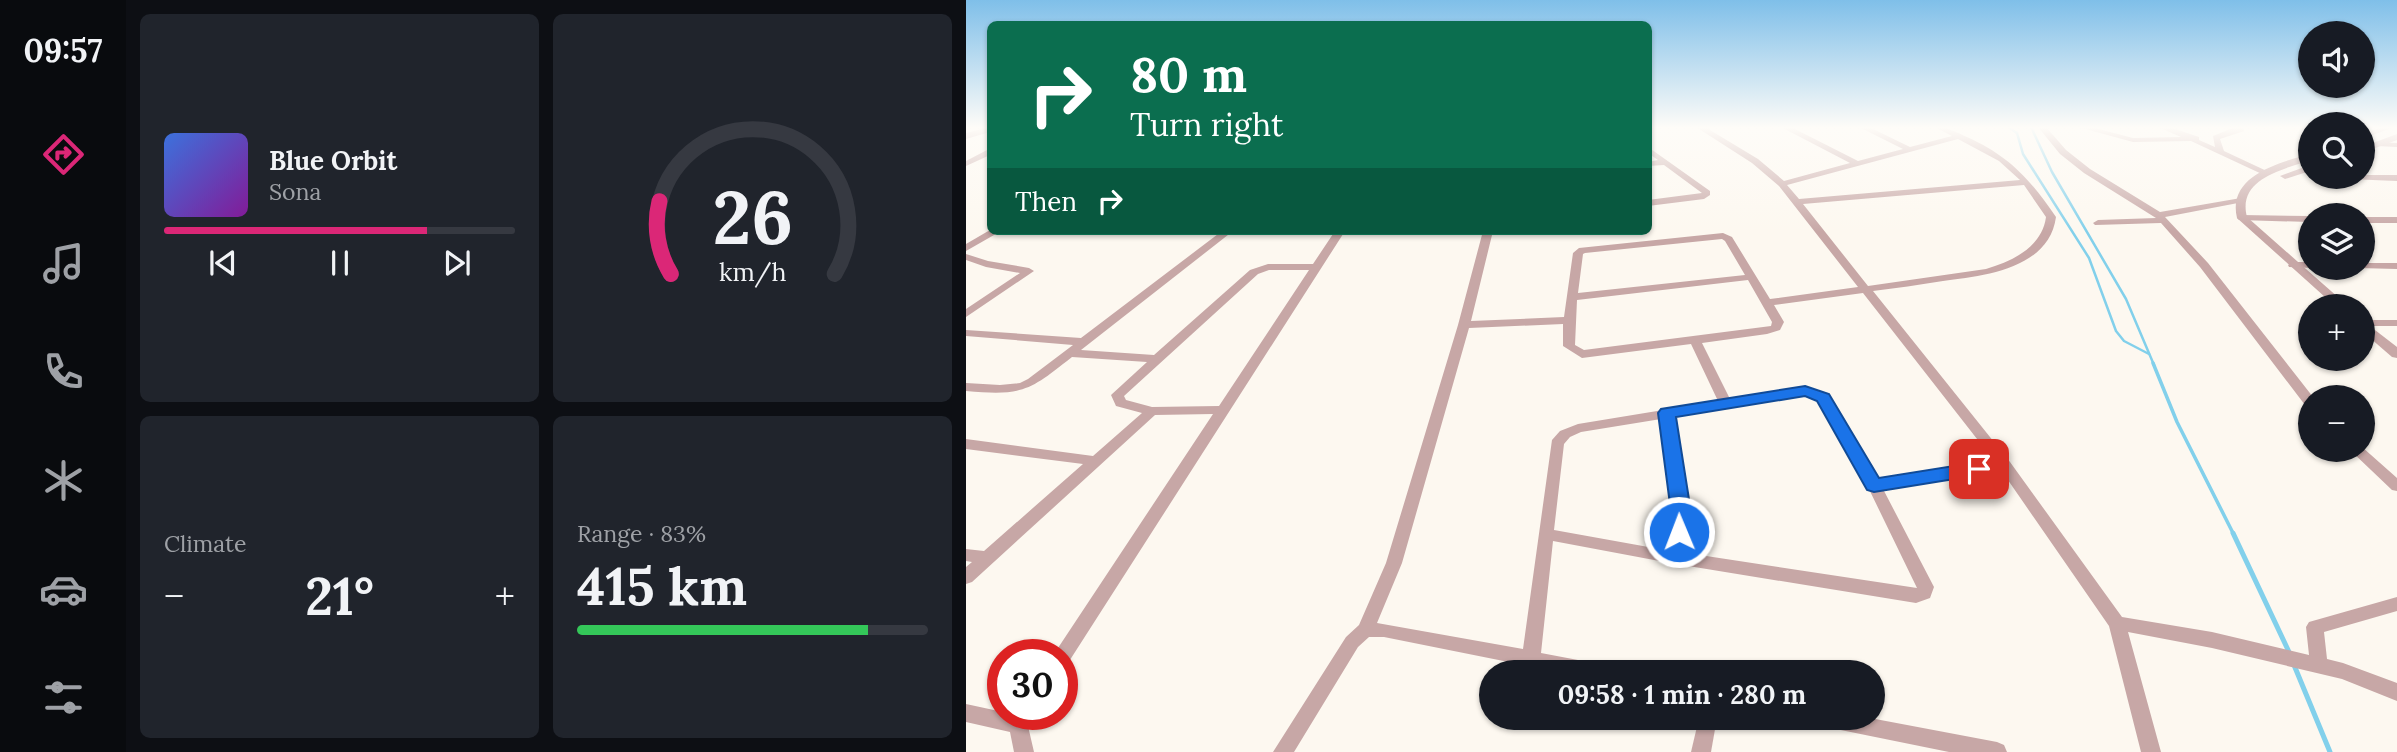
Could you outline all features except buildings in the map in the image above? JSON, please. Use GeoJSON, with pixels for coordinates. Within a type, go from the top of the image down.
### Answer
{"type":"FeatureCollection","features":[{"type":"Feature","properties":{"kind":"street"},"geometry":{"type":"LineString","coordinates":[[1652,164],[1666,162]]}},
{"type":"Feature","properties":{"kind":"street"},"geometry":{"type":"LineString","coordinates":[[1652,202],[1707,195],[1667,162]]}},
{"type":"Feature","properties":{"kind":"street"},"geometry":{"type":"LineString","coordinates":[[1756,162],[1782,184],[1797,202],[2005,465],[2117,623],[2151,752]]}},
{"type":"Feature","properties":{"kind":"street"},"geometry":{"type":"LineString","coordinates":[[1854,162],[1858,164]]}},
{"type":"Feature","properties":{"kind":"street"},"geometry":{"type":"LineString","coordinates":[[1782,184],[1865,162]]}},
{"type":"Feature","properties":{"kind":"street"},"geometry":{"type":"LineString","coordinates":[[1768,303],[1987,272],[2011,266],[2027,256],[2052,220],[2026,182],[2006,162]]}},
{"type":"Feature","properties":{"kind":"street"},"geometry":{"type":"LineString","coordinates":[[2076,162],[2162,218],[2204,265],[2298,386]]}},
{"type":"Feature","properties":{"kind":"street"},"geometry":{"type":"LineString","coordinates":[[2244,162],[2267,173]]}},
{"type":"Feature","properties":{"kind":"street"},"geometry":{"type":"LineString","coordinates":[[2250,186],[2252,180],[2296,162]]}},
{"type":"Feature","properties":{"kind":"street"},"geometry":{"type":"LineString","coordinates":[[2298,173],[2250,186],[2239,194],[2242,218],[2328,294]]}},
{"type":"Feature","properties":{"kind":"street"},"geometry":{"type":"LineString","coordinates":[[2375,178],[2397,178]]}},
{"type":"Feature","properties":{"kind":"street"},"geometry":{"type":"LineString","coordinates":[[1797,202],[2026,182]]}},
{"type":"Feature","properties":{"kind":"street"},"geometry":{"type":"LineString","coordinates":[[2098,223],[2162,218],[2238,200]]}},
{"type":"Feature","properties":{"kind":"street"},"geometry":{"type":"LineString","coordinates":[[2242,218],[2298,219]]}},
{"type":"Feature","properties":{"kind":"street"},"geometry":{"type":"LineString","coordinates":[[2375,220],[2397,220]]}},
{"type":"Feature","properties":{"kind":"street"},"geometry":{"type":"LineString","coordinates":[[966,248],[989,235]]}},
{"type":"Feature","properties":{"kind":"street"},"geometry":{"type":"LineString","coordinates":[[966,387],[1020,388],[1072,353],[1223,235]]}},
{"type":"Feature","properties":{"kind":"street"},"geometry":{"type":"LineString","coordinates":[[1074,639],[1336,235]]}},
{"type":"Feature","properties":{"kind":"street"},"geometry":{"type":"LineString","coordinates":[[1283,752],[1352,642],[1365,630],[1394,563],[1464,325],[1487,235]]}},
{"type":"Feature","properties":{"kind":"street"},"geometry":{"type":"LineString","coordinates":[[1723,236],[1729,239],[1751,276],[1778,322],[1776,328],[1582,354],[1569,346],[1569,320],[1578,254],[1583,250],[1653,238],[1723,236]]}},
{"type":"Feature","properties":{"kind":"street"},"geometry":{"type":"LineString","coordinates":[[966,257],[986,264],[1029,271],[966,314]]}},
{"type":"Feature","properties":{"kind":"street"},"geometry":{"type":"LineString","coordinates":[[2293,265],[2298,265]]}},
{"type":"Feature","properties":{"kind":"street"},"geometry":{"type":"LineString","coordinates":[[2375,266],[2397,267]]}},
{"type":"Feature","properties":{"kind":"street"},"geometry":{"type":"LineString","coordinates":[[1225,410],[1152,411],[1121,403],[1117,395],[1260,269],[1315,267]]}},
{"type":"Feature","properties":{"kind":"street"},"geometry":{"type":"LineString","coordinates":[[1574,297],[1751,276]]}},
{"type":"Feature","properties":{"kind":"street"},"geometry":{"type":"LineString","coordinates":[[1464,325],[1569,320]]}},
{"type":"Feature","properties":{"kind":"street"},"geometry":{"type":"LineString","coordinates":[[2375,323],[2397,323]]}},
{"type":"Feature","properties":{"kind":"street"},"geometry":{"type":"LineString","coordinates":[[966,334],[1085,342]]}},
{"type":"Feature","properties":{"kind":"street"},"geometry":{"type":"LineString","coordinates":[[2375,335],[2397,354]]}},
{"type":"Feature","properties":{"kind":"street"},"geometry":{"type":"LineString","coordinates":[[1695,340],[1725,403]]}},
{"type":"Feature","properties":{"kind":"street"},"geometry":{"type":"LineString","coordinates":[[1072,353],[1155,359]]}},
{"type":"Feature","properties":{"kind":"street"},"geometry":{"type":"LineString","coordinates":[[1531,659],[1546,534],[1557,443],[1565,434],[1578,428],[1805,391],[1815,393],[1823,397],[1874,485],[1926,587],[1924,593],[1916,596],[1670,557],[1546,534]]}},
{"type":"Feature","properties":{"kind":"street"},"geometry":{"type":"LineString","coordinates":[[966,577],[1152,411]]}},
{"type":"Feature","properties":{"kind":"street"},"geometry":{"type":"LineString","coordinates":[[1667,413],[1681,512],[1679,532],[1670,557]]}},
{"type":"Feature","properties":{"kind":"street"},"geometry":{"type":"LineString","coordinates":[[966,444],[1095,461]]}},
{"type":"Feature","properties":{"kind":"street"},"geometry":{"type":"LineString","coordinates":[[2370,462],[2397,486]]}},
{"type":"Feature","properties":{"kind":"street"},"geometry":{"type":"LineString","coordinates":[[1874,485],[2005,465]]}},
{"type":"Feature","properties":{"kind":"street"},"geometry":{"type":"LineString","coordinates":[[966,555],[987,558]]}},
{"type":"Feature","properties":{"kind":"street"},"geometry":{"type":"LineString","coordinates":[[2312,663],[2315,627],[2397,604]]}},
{"type":"Feature","properties":{"kind":"street"},"geometry":{"type":"LineString","coordinates":[[2117,623],[2272,653],[2343,671],[2397,692]]}},
{"type":"Feature","properties":{"kind":"street"},"geometry":{"type":"LineString","coordinates":[[1365,630],[1384,631],[1536,660]]}},
{"type":"Feature","properties":{"kind":"street"},"geometry":{"type":"LineString","coordinates":[[966,713],[987,715]]}},
{"type":"Feature","properties":{"kind":"street"},"geometry":{"type":"LineString","coordinates":[[1022,730],[1024,752]]}},
{"type":"Feature","properties":{"kind":"street"},"geometry":{"type":"LineString","coordinates":[[1701,752],[1706,730]]}},
{"type":"Feature","properties":{"kind":"street"},"geometry":{"type":"LineString","coordinates":[[1885,730],[1997,752]]}},
{"type":"Feature","properties":{"kind":"waterway"},"geometry":{"type":"LineString","coordinates":[[2028,162],[2089,258],[2116,331],[2124,341],[2149,354]]}},
{"type":"Feature","properties":{"kind":"waterway"},"geometry":{"type":"LineString","coordinates":[[2047,162],[2126,299],[2154,365]]}},
{"type":"Feature","properties":{"kind":"waterway"},"geometry":{"type":"LineString","coordinates":[[2153,363],[2177,422],[2233,533]]}},
{"type":"Feature","properties":{"kind":"waterway"},"geometry":{"type":"LineString","coordinates":[[2233,533],[2289,652]]}},
{"type":"Feature","properties":{"kind":"waterway"},"geometry":{"type":"LineString","coordinates":[[2294,665],[2330,752]]}},
{"type":"Feature","properties":{"kind":"route"},"geometry":{"type":"LineString","coordinates":[[1679,532],[1681,512],[1667,413],[1805,391],[1823,397],[1874,485],[1979,469]]}}]}
